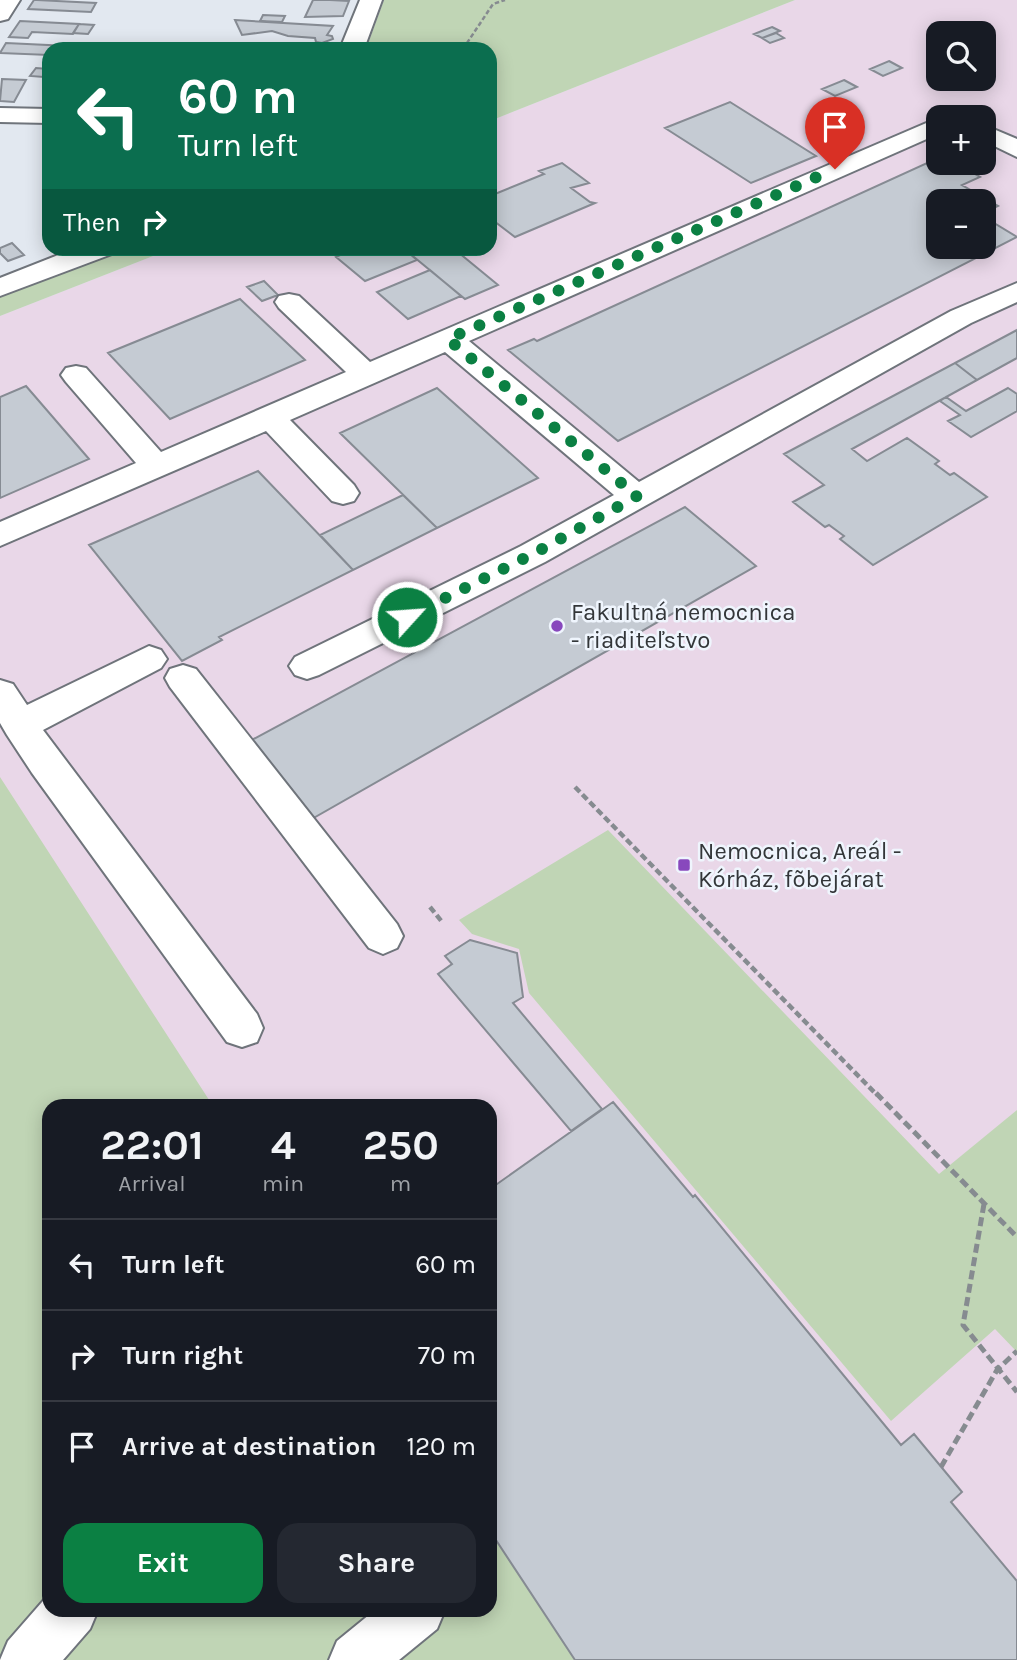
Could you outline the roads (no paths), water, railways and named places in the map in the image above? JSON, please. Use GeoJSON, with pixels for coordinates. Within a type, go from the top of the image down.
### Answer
{"type":"FeatureCollection","features":[{"type":"Feature","properties":{"kind":"street"},"geometry":{"type":"LineString","coordinates":[[0,14],[9,0]]}},
{"type":"Feature","properties":{"kind":"street"},"geometry":{"type":"LineString","coordinates":[[355,42],[371,0]]}},
{"type":"Feature","properties":{"kind":"street"},"geometry":{"type":"LineString","coordinates":[[0,115],[42,116]]}},
{"type":"Feature","properties":{"kind":"street"},"geometry":{"type":"LineString","coordinates":[[0,535],[926,130]]}},
{"type":"Feature","properties":{"kind":"street"},"geometry":{"type":"LineString","coordinates":[[996,138],[1017,149]]}},
{"type":"Feature","properties":{"kind":"street"},"geometry":{"type":"LineString","coordinates":[[0,288],[82,256]]}},
{"type":"Feature","properties":{"kind":"street"},"geometry":{"type":"LineString","coordinates":[[307,666],[533,554],[961,317],[1017,291]]}},
{"type":"Feature","properties":{"kind":"street"},"geometry":{"type":"LineString","coordinates":[[289,302],[366,374]]}},
{"type":"Feature","properties":{"kind":"street"},"geometry":{"type":"LineString","coordinates":[[448,339],[637,496]]}},
{"type":"Feature","properties":{"kind":"street"},"geometry":{"type":"LineString","coordinates":[[76,375],[156,466]]}},
{"type":"Feature","properties":{"kind":"street"},"geometry":{"type":"LineString","coordinates":[[270,417],[343,493]]}},
{"type":"Feature","properties":{"kind":"street"},"geometry":{"type":"LineString","coordinates":[[149,659],[8,712],[242,1028]]}},
{"type":"Feature","properties":{"kind":"street"},"geometry":{"type":"LineString","coordinates":[[183,678],[383,936]]}},
{"type":"Feature","properties":{"kind":"street"},"geometry":{"type":"LineString","coordinates":[[27,1660],[65,1617]]}},
{"type":"Feature","properties":{"kind":"street"},"geometry":{"type":"LineString","coordinates":[[356,1660],[409,1617]]}},
{"type":"Feature","properties":{"kind":"place","name":"Fakultná nemocnica - riaditeľstvo"},"geometry":{"type":"Point","coordinates":[557,626]}},
{"type":"Feature","properties":{"kind":"place","name":"Nemocnica, Areál - Kórház, fõbejárat"},"geometry":{"type":"Point","coordinates":[684,865]}}]}
